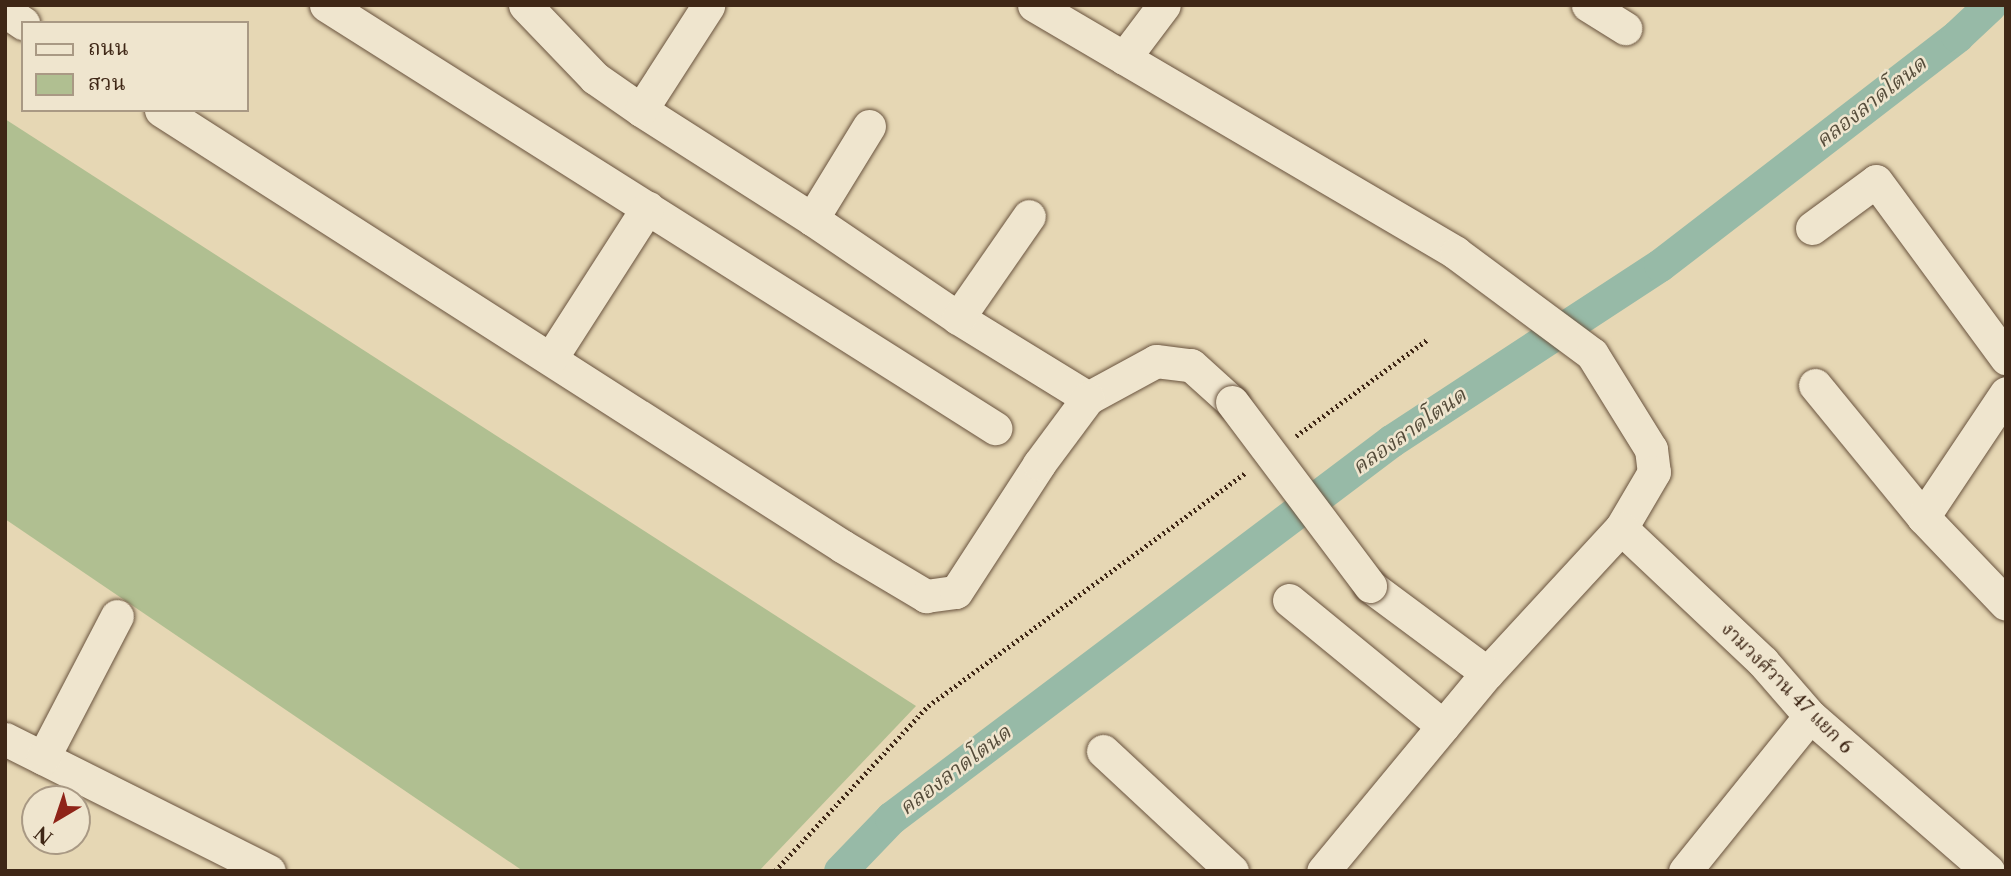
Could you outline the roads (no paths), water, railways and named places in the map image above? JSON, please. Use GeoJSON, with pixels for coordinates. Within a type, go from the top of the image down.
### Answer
{"type":"FeatureCollection","features":[{"type":"Feature","properties":{"kind":"street"},"geometry":{"type":"LineString","coordinates":[[326,5],[995,428]]}},
{"type":"Feature","properties":{"kind":"street"},"geometry":{"type":"LineString","coordinates":[[1034,5],[1455,253],[1592,354],[1651,449],[1654,472],[1621,528],[1487,673],[1323,871]]}},
{"type":"Feature","properties":{"kind":"street"},"geometry":{"type":"LineString","coordinates":[[1124,58],[1164,5]]}},
{"type":"Feature","properties":{"kind":"street"},"geometry":{"type":"LineString","coordinates":[[1588,5],[1625,28]]}},
{"type":"Feature","properties":{"kind":"street"},"geometry":{"type":"LineString","coordinates":[[526,6],[595,78],[640,110],[812,219],[958,318],[1087,398]]}},
{"type":"Feature","properties":{"kind":"street"},"geometry":{"type":"LineString","coordinates":[[640,110],[708,6]]}},
{"type":"Feature","properties":{"kind":"street"},"geometry":{"type":"LineString","coordinates":[[5,11],[21,22]]}},
{"type":"Feature","properties":{"kind":"street"},"geometry":{"type":"LineString","coordinates":[[164,112],[842,546],[926,596],[956,592],[1039,464],[1087,398],[1156,361],[1191,365],[1232,402],[1370,586],[1487,673]]}},
{"type":"Feature","properties":{"kind":"street"},"geometry":{"type":"LineString","coordinates":[[812,219],[869,126]]}},
{"type":"Feature","properties":{"kind":"street"},"geometry":{"type":"LineString","coordinates":[[1812,228],[1876,181],[2006,358]]}},
{"type":"Feature","properties":{"kind":"street"},"geometry":{"type":"LineString","coordinates":[[551,358],[648,207]]}},
{"type":"Feature","properties":{"kind":"street"},"geometry":{"type":"LineString","coordinates":[[958,318],[1029,216]]}},
{"type":"Feature","properties":{"kind":"street"},"geometry":{"type":"LineString","coordinates":[[1815,385],[1923,517],[2006,604]]}},
{"type":"Feature","properties":{"kind":"street"},"geometry":{"type":"LineString","coordinates":[[1923,517],[2006,393]]}},
{"type":"Feature","properties":{"kind":"street","name":"งามวงศ์วาน 47 แยก 6"},"geometry":{"type":"LineString","coordinates":[[1621,528],[1763,663],[1810,716],[1988,871]]}},
{"type":"Feature","properties":{"kind":"street"},"geometry":{"type":"LineString","coordinates":[[1289,600],[1443,726]]}},
{"type":"Feature","properties":{"kind":"street"},"geometry":{"type":"LineString","coordinates":[[43,758],[117,616]]}},
{"type":"Feature","properties":{"kind":"street"},"geometry":{"type":"LineString","coordinates":[[1685,871],[1810,716]]}},
{"type":"Feature","properties":{"kind":"street"},"geometry":{"type":"LineString","coordinates":[[5,739],[269,871]]}},
{"type":"Feature","properties":{"kind":"street"},"geometry":{"type":"LineString","coordinates":[[1102,751],[1231,871]]}},
{"type":"Feature","properties":{"kind":"waterway","name":"คลองลาดโตนด"},"geometry":{"type":"LineString","coordinates":[[840,871],[891,818],[1391,441],[1660,265],[1957,36],[1990,5]]}}]}
